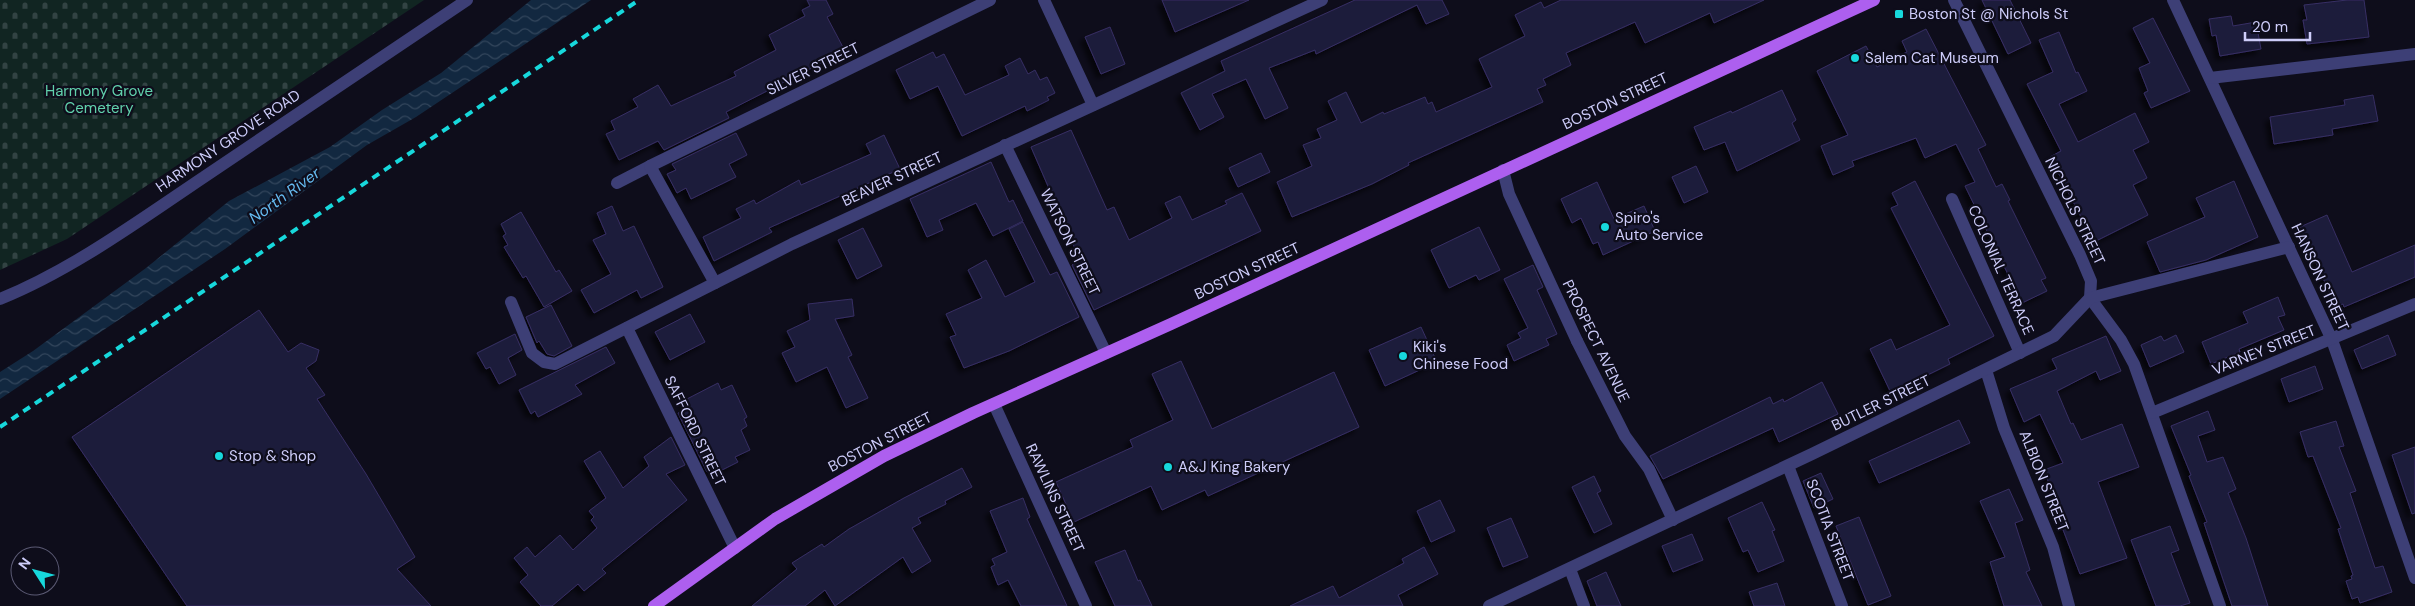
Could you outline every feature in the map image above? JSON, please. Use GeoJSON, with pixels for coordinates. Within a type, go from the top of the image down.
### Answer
{"type":"FeatureCollection","features":[{"type":"Feature","properties":{"kind":"main road","name":"BOSTON STREET"},"geometry":{"type":"LineString","coordinates":[[658,604],[775,519],[859,468],[994,404],[1874,0]]}},
{"type":"Feature","properties":{"kind":"street","name":"HARMONY GROVE ROAD"},"geometry":{"type":"LineString","coordinates":[[0,299],[25,289],[56,272],[160,207],[467,0]]}},
{"type":"Feature","properties":{"kind":"street","name":"SILVER STREET"},"geometry":{"type":"LineString","coordinates":[[617,183],[990,0]]}},
{"type":"Feature","properties":{"kind":"street"},"geometry":{"type":"LineString","coordinates":[[1044,0],[1093,104]]}},
{"type":"Feature","properties":{"kind":"street","name":"BEAVER STREET"},"geometry":{"type":"LineString","coordinates":[[511,302],[532,353],[544,362],[554,364],[792,244],[1322,0]]}},
{"type":"Feature","properties":{"kind":"street","name":"NICHOLS STREET"},"geometry":{"type":"LineString","coordinates":[[1954,0],[2080,255],[2091,281],[2090,298]]}},
{"type":"Feature","properties":{"kind":"street","name":"HANSON STREET"},"geometry":{"type":"LineString","coordinates":[[2173,0],[2332,340],[2415,578]]}},
{"type":"Feature","properties":{"kind":"street"},"geometry":{"type":"LineString","coordinates":[[2210,78],[2415,54]]}},
{"type":"Feature","properties":{"kind":"street","name":"WATSON STREET"},"geometry":{"type":"LineString","coordinates":[[1005,145],[1106,353]]}},
{"type":"Feature","properties":{"kind":"street"},"geometry":{"type":"LineString","coordinates":[[650,166],[715,283]]}},
{"type":"Feature","properties":{"kind":"street","name":"PROSPECT AVENUE"},"geometry":{"type":"LineString","coordinates":[[1503,170],[1509,194],[1576,341],[1625,436],[1649,469],[1673,520]]}},
{"type":"Feature","properties":{"kind":"street","name":"COLONIAL TERRACE"},"geometry":{"type":"LineString","coordinates":[[1952,199],[2020,353]]}},
{"type":"Feature","properties":{"kind":"street"},"geometry":{"type":"LineString","coordinates":[[2220,606],[2130,356],[2121,340],[2090,298],[2289,247]]}},
{"type":"Feature","properties":{"kind":"street","name":"BUTLER STREET"},"geometry":{"type":"LineString","coordinates":[[1489,606],[1788,466],[2054,336],[2090,298]]}},
{"type":"Feature","properties":{"kind":"street","name":"VARNEY STREET"},"geometry":{"type":"LineString","coordinates":[[2152,413],[2415,304]]}},
{"type":"Feature","properties":{"kind":"street","name":"SAFFORD STREET"},"geometry":{"type":"LineString","coordinates":[[627,328],[735,548]]}},
{"type":"Feature","properties":{"kind":"street","name":"ALBION STREET"},"geometry":{"type":"LineString","coordinates":[[1986,370],[2004,428],[2053,548],[2069,606]]}},
{"type":"Feature","properties":{"kind":"street","name":"RAWLINS STREET"},"geometry":{"type":"LineString","coordinates":[[994,404],[1086,606]]}},
{"type":"Feature","properties":{"kind":"street","name":"SCOTIA STREET"},"geometry":{"type":"LineString","coordinates":[[1788,466],[1842,606]]}},
{"type":"Feature","properties":{"kind":"street"},"geometry":{"type":"LineString","coordinates":[[1570,569],[1584,606]]}},
{"type":"Feature","properties":{"kind":"green space","name":"Harmony Grove Cemetery"},"geometry":{"type":"Polygon","coordinates":[[[0,0],[424,0],[67,239],[0,270],[0,0]]]}},
{"type":"Feature","properties":{"kind":"water","name":"North River"},"geometry":{"type":"Polygon","coordinates":[[[531,0],[591,0],[416,117],[367,145],[225,249],[0,399],[0,372],[33,351],[146,268],[229,201],[330,147],[382,110],[441,73],[531,0]]]}},
{"type":"Feature","properties":{"kind":"building"},"geometry":{"type":"Polygon","coordinates":[[[807,0],[826,0],[833,14],[827,17],[845,51],[726,112],[729,118],[664,150],[658,141],[619,160],[606,134],[615,130],[611,121],[638,107],[633,99],[658,85],[671,106],[736,76],[734,72],[776,50],[769,35],[805,16],[802,10],[810,6],[807,0]]]}},
{"type":"Feature","properties":{"kind":"building"},"geometry":{"type":"Polygon","coordinates":[[[1162,0],[1249,0],[1175,32],[1162,0]]]}},
{"type":"Feature","properties":{"kind":"building"},"geometry":{"type":"Polygon","coordinates":[[[1355,0],[1442,0],[1449,14],[1426,24],[1417,5],[1316,54],[1315,50],[1269,68],[1288,108],[1265,119],[1246,79],[1212,94],[1224,117],[1200,130],[1181,93],[1225,71],[1221,61],[1355,0]]]}},
{"type":"Feature","properties":{"kind":"building"},"geometry":{"type":"Polygon","coordinates":[[[1561,0],[1764,0],[1714,23],[1710,13],[1645,43],[1635,22],[1566,53],[1571,65],[1543,79],[1546,85],[1537,89],[1543,102],[1408,163],[1409,165],[1372,184],[1292,217],[1277,182],[1312,166],[1303,145],[1321,138],[1317,129],[1337,120],[1328,101],[1346,92],[1361,123],[1383,112],[1384,114],[1425,97],[1428,104],[1432,102],[1436,112],[1492,87],[1479,59],[1525,36],[1515,15],[1541,2],[1544,8],[1561,0]]]}},
{"type":"Feature","properties":{"kind":"building"},"geometry":{"type":"Polygon","coordinates":[[[1982,0],[2010,0],[2031,43],[2008,54],[1982,0]]]}},
{"type":"Feature","properties":{"kind":"building"},"geometry":{"type":"Polygon","coordinates":[[[2364,0],[2369,37],[2307,44],[2303,20],[2307,20],[2304,5],[2364,0]]]}},
{"type":"Feature","properties":{"kind":"building"},"geometry":{"type":"Polygon","coordinates":[[[2231,16],[2233,26],[2256,22],[2261,49],[2220,56],[2216,35],[2212,36],[2209,19],[2231,16]]]}},
{"type":"Feature","properties":{"kind":"building"},"geometry":{"type":"Polygon","coordinates":[[[2153,18],[2190,91],[2151,108],[2144,93],[2148,91],[2139,68],[2150,63],[2133,28],[2153,18]]]}},
{"type":"Feature","properties":{"kind":"building"},"geometry":{"type":"Polygon","coordinates":[[[1110,27],[1125,64],[1101,74],[1085,37],[1110,27]]]}},
{"type":"Feature","properties":{"kind":"building"},"geometry":{"type":"Polygon","coordinates":[[[1926,29],[1986,145],[1978,149],[1996,187],[2002,184],[2010,200],[2008,201],[2046,278],[2041,280],[2047,291],[2022,303],[1965,186],[1975,182],[1956,144],[1925,158],[1916,138],[1852,161],[1854,166],[1833,175],[1821,146],[1848,135],[1817,71],[1866,46],[1877,67],[1907,52],[1902,41],[1926,29]]]}},
{"type":"Feature","properties":{"kind":"building"},"geometry":{"type":"Polygon","coordinates":[[[2059,32],[2076,73],[2078,72],[2087,91],[2059,104],[2078,142],[2135,113],[2149,142],[2133,150],[2147,178],[2133,185],[2148,215],[2094,242],[2050,157],[2061,151],[2027,84],[2053,72],[2039,40],[2059,32]]]}},
{"type":"Feature","properties":{"kind":"building"},"geometry":{"type":"Polygon","coordinates":[[[933,52],[936,58],[944,54],[965,95],[1009,75],[1005,66],[1020,58],[1028,74],[1035,70],[1040,80],[1047,77],[1055,93],[1047,97],[1049,100],[1027,111],[1025,106],[962,136],[938,86],[910,99],[896,70],[933,52]]]}},
{"type":"Feature","properties":{"kind":"building"},"geometry":{"type":"Polygon","coordinates":[[[1782,90],[1796,120],[1792,123],[1800,140],[1737,171],[1725,142],[1704,150],[1694,127],[1731,111],[1732,113],[1782,90]]]}},
{"type":"Feature","properties":{"kind":"building"},"geometry":{"type":"Polygon","coordinates":[[[2373,95],[2378,121],[2332,129],[2333,135],[2274,144],[2270,117],[2345,105],[2344,100],[2373,95]]]}},
{"type":"Feature","properties":{"kind":"building"},"geometry":{"type":"Polygon","coordinates":[[[1071,130],[1107,210],[1114,207],[1129,240],[1172,218],[1165,203],[1180,196],[1192,220],[1227,204],[1225,201],[1242,193],[1261,231],[1094,310],[1072,265],[1080,260],[1031,147],[1071,130]]]}},
{"type":"Feature","properties":{"kind":"building"},"geometry":{"type":"Polygon","coordinates":[[[736,133],[747,155],[729,164],[736,177],[691,199],[686,188],[677,193],[667,174],[676,170],[672,164],[736,133]]]}},
{"type":"Feature","properties":{"kind":"building"},"geometry":{"type":"Polygon","coordinates":[[[884,135],[900,169],[769,228],[772,232],[714,261],[703,237],[741,218],[736,209],[754,200],[756,204],[799,180],[801,185],[871,154],[866,144],[884,135]]]}},
{"type":"Feature","properties":{"kind":"building"},"geometry":{"type":"Polygon","coordinates":[[[1261,153],[1270,172],[1238,187],[1229,168],[1261,153]]]}},
{"type":"Feature","properties":{"kind":"building"},"geometry":{"type":"Polygon","coordinates":[[[991,162],[1009,202],[1013,200],[1023,221],[993,236],[976,203],[939,220],[943,230],[927,237],[910,199],[991,162]]]}},
{"type":"Feature","properties":{"kind":"building"},"geometry":{"type":"Polygon","coordinates":[[[1696,166],[1708,192],[1684,203],[1672,177],[1696,166]]]}},
{"type":"Feature","properties":{"kind":"building"},"geometry":{"type":"Polygon","coordinates":[[[1915,181],[1994,336],[1948,359],[1950,364],[1891,393],[1870,349],[1891,339],[1896,350],[1950,325],[1891,208],[1898,205],[1892,193],[1915,181]]]}},
{"type":"Feature","properties":{"kind":"building"},"geometry":{"type":"Polygon","coordinates":[[[2234,181],[2258,237],[2206,260],[2160,272],[2147,242],[2205,217],[2196,198],[2234,181]]]}},
{"type":"Feature","properties":{"kind":"building"},"geometry":{"type":"Polygon","coordinates":[[[1597,182],[1614,219],[1644,206],[1655,231],[1603,255],[1598,242],[1593,244],[1581,218],[1572,223],[1561,199],[1597,182]]]}},
{"type":"Feature","properties":{"kind":"building"},"geometry":{"type":"Polygon","coordinates":[[[612,206],[623,231],[634,226],[663,287],[641,298],[637,290],[594,313],[581,290],[611,274],[593,240],[606,234],[597,213],[612,206]]]}},
{"type":"Feature","properties":{"kind":"building"},"geometry":{"type":"Polygon","coordinates":[[[521,212],[556,272],[559,270],[572,291],[544,307],[526,276],[523,278],[504,247],[508,245],[503,236],[506,234],[501,224],[521,212]]]}},
{"type":"Feature","properties":{"kind":"building"},"geometry":{"type":"Polygon","coordinates":[[[2327,215],[2352,272],[2415,245],[2415,277],[2344,307],[2343,304],[2336,307],[2300,227],[2327,215]]]}},
{"type":"Feature","properties":{"kind":"building"},"geometry":{"type":"Polygon","coordinates":[[[1023,222],[1050,275],[1057,272],[1079,317],[1009,351],[964,368],[950,337],[956,335],[946,314],[982,298],[968,270],[986,260],[1005,297],[1035,282],[1009,229],[1023,222]]]}},
{"type":"Feature","properties":{"kind":"building"},"geometry":{"type":"Polygon","coordinates":[[[1479,227],[1500,270],[1479,280],[1476,275],[1449,288],[1431,250],[1479,227]]]}},
{"type":"Feature","properties":{"kind":"building"},"geometry":{"type":"Polygon","coordinates":[[[863,228],[882,266],[857,279],[838,240],[863,228]]]}},
{"type":"Feature","properties":{"kind":"building"},"geometry":{"type":"Polygon","coordinates":[[[1533,265],[1543,287],[1537,290],[1557,334],[1546,339],[1549,345],[1514,361],[1507,345],[1521,338],[1518,333],[1528,328],[1504,279],[1533,265]]]}},
{"type":"Feature","properties":{"kind":"building"},"geometry":{"type":"Polygon","coordinates":[[[2278,297],[2285,315],[2278,317],[2284,330],[2239,349],[2240,352],[2211,364],[2202,342],[2248,323],[2243,312],[2278,297]]]}},
{"type":"Feature","properties":{"kind":"building"},"geometry":{"type":"Polygon","coordinates":[[[852,299],[854,316],[835,319],[852,355],[848,357],[868,398],[846,408],[827,367],[796,382],[782,353],[795,347],[787,331],[810,320],[808,304],[852,299]]]}},
{"type":"Feature","properties":{"kind":"building"},"geometry":{"type":"Polygon","coordinates":[[[551,305],[572,346],[554,356],[547,354],[539,341],[537,343],[526,317],[551,305]]]}},
{"type":"Feature","properties":{"kind":"building","name":"Stop & Shop"},"geometry":{"type":"Polygon","coordinates":[[[259,310],[288,352],[301,343],[319,350],[316,361],[306,368],[325,395],[317,399],[366,474],[415,557],[397,569],[431,606],[187,606],[72,437],[259,310]]]}},
{"type":"Feature","properties":{"kind":"building"},"geometry":{"type":"Polygon","coordinates":[[[690,314],[705,342],[670,360],[655,332],[690,314]]]}},
{"type":"Feature","properties":{"kind":"building","name":"Kiki's Chinese Food"},"geometry":{"type":"Polygon","coordinates":[[[1421,327],[1437,362],[1385,386],[1369,350],[1421,327]]]}},
{"type":"Feature","properties":{"kind":"building"},"geometry":{"type":"Polygon","coordinates":[[[515,334],[522,350],[508,358],[516,375],[499,384],[490,367],[486,369],[477,353],[515,334]]]}},
{"type":"Feature","properties":{"kind":"building"},"geometry":{"type":"Polygon","coordinates":[[[2176,335],[2184,352],[2150,367],[2141,345],[2161,336],[2164,341],[2176,335]]]}},
{"type":"Feature","properties":{"kind":"building"},"geometry":{"type":"Polygon","coordinates":[[[2388,335],[2396,355],[2362,369],[2354,350],[2388,335]]]}},
{"type":"Feature","properties":{"kind":"building"},"geometry":{"type":"Polygon","coordinates":[[[2106,336],[2121,371],[2100,380],[2096,371],[2057,391],[2071,424],[2073,423],[2081,440],[2122,424],[2139,467],[2098,482],[2127,558],[2080,574],[2057,514],[2060,513],[2044,470],[2063,463],[2040,414],[2024,422],[2010,389],[2057,369],[2052,359],[2106,336]]]}},
{"type":"Feature","properties":{"kind":"building"},"geometry":{"type":"Polygon","coordinates":[[[606,347],[615,363],[575,385],[582,394],[538,417],[535,411],[531,414],[519,390],[606,347]]]}},
{"type":"Feature","properties":{"kind":"building"},"geometry":{"type":"Polygon","coordinates":[[[1181,361],[1212,429],[1334,372],[1359,427],[1208,496],[1205,490],[1162,510],[1151,486],[1074,522],[1056,482],[1133,447],[1130,440],[1173,420],[1152,374],[1181,361]]]}},
{"type":"Feature","properties":{"kind":"building"},"geometry":{"type":"Polygon","coordinates":[[[2315,366],[2323,389],[2289,402],[2281,379],[2315,366]]]}},
{"type":"Feature","properties":{"kind":"building"},"geometry":{"type":"Polygon","coordinates":[[[1822,382],[1838,414],[1779,442],[1773,428],[1663,479],[1650,456],[1770,397],[1773,404],[1783,399],[1784,402],[1822,382]]]}},
{"type":"Feature","properties":{"kind":"building"},"geometry":{"type":"Polygon","coordinates":[[[718,383],[721,390],[732,385],[747,417],[744,419],[747,426],[741,430],[750,450],[735,457],[738,462],[722,470],[720,466],[707,472],[678,413],[687,408],[683,401],[718,383]]]}},
{"type":"Feature","properties":{"kind":"building"},"geometry":{"type":"Polygon","coordinates":[[[2208,411],[2215,430],[2198,436],[2207,462],[2223,457],[2236,489],[2228,493],[2246,538],[2268,606],[2232,606],[2204,523],[2207,522],[2189,476],[2191,475],[2171,426],[2208,411]]]}},
{"type":"Feature","properties":{"kind":"building"},"geometry":{"type":"Polygon","coordinates":[[[1959,420],[1970,443],[1879,483],[1869,461],[1959,420]]]}},
{"type":"Feature","properties":{"kind":"building"},"geometry":{"type":"Polygon","coordinates":[[[2336,421],[2344,446],[2339,447],[2356,491],[2350,493],[2375,568],[2383,566],[2392,592],[2360,603],[2358,597],[2352,599],[2346,581],[2352,579],[2351,576],[2353,575],[2338,529],[2341,528],[2313,456],[2308,457],[2300,432],[2336,421]]]}},
{"type":"Feature","properties":{"kind":"building"},"geometry":{"type":"Polygon","coordinates":[[[671,437],[685,465],[666,474],[687,500],[602,569],[606,573],[584,591],[578,584],[552,606],[541,606],[520,582],[528,575],[514,558],[527,547],[535,557],[560,535],[573,550],[597,528],[591,520],[594,517],[589,511],[606,498],[584,461],[600,451],[623,488],[649,466],[644,457],[671,437]]]}},
{"type":"Feature","properties":{"kind":"building"},"geometry":{"type":"Polygon","coordinates":[[[2415,447],[2415,513],[2412,514],[2392,455],[2415,447]]]}},
{"type":"Feature","properties":{"kind":"building"},"geometry":{"type":"Polygon","coordinates":[[[962,468],[972,487],[945,501],[946,504],[918,518],[921,523],[912,528],[931,561],[912,573],[903,557],[835,606],[825,590],[805,606],[752,606],[797,569],[792,563],[822,544],[824,547],[849,529],[904,498],[962,468]]]}},
{"type":"Feature","properties":{"kind":"building"},"geometry":{"type":"Polygon","coordinates":[[[1821,473],[1833,499],[1814,508],[1803,481],[1821,473]]]}},
{"type":"Feature","properties":{"kind":"building"},"geometry":{"type":"Polygon","coordinates":[[[1594,476],[1601,491],[1597,493],[1612,524],[1594,533],[1572,487],[1594,476]]]}},
{"type":"Feature","properties":{"kind":"building"},"geometry":{"type":"Polygon","coordinates":[[[2009,489],[2023,520],[2015,523],[2030,570],[2026,572],[2042,606],[2004,606],[1990,562],[2005,557],[1980,501],[2009,489]]]}},
{"type":"Feature","properties":{"kind":"building"},"geometry":{"type":"Polygon","coordinates":[[[1023,498],[1030,517],[1027,519],[1067,606],[1021,606],[1008,580],[998,585],[991,567],[995,565],[992,559],[1007,552],[990,511],[1023,498]]]}},
{"type":"Feature","properties":{"kind":"building"},"geometry":{"type":"Polygon","coordinates":[[[1440,500],[1455,531],[1431,542],[1417,511],[1440,500]]]}},
{"type":"Feature","properties":{"kind":"building"},"geometry":{"type":"Polygon","coordinates":[[[1762,502],[1775,530],[1772,531],[1784,561],[1758,572],[1748,550],[1743,552],[1728,518],[1762,502]]]}},
{"type":"Feature","properties":{"kind":"building"},"geometry":{"type":"Polygon","coordinates":[[[1859,517],[1891,596],[1868,605],[1836,526],[1859,517]]]}},
{"type":"Feature","properties":{"kind":"building"},"geometry":{"type":"Polygon","coordinates":[[[1511,518],[1528,557],[1503,567],[1487,528],[1511,518]]]}},
{"type":"Feature","properties":{"kind":"building"},"geometry":{"type":"Polygon","coordinates":[[[2170,526],[2179,550],[2171,553],[2190,603],[2180,606],[2156,606],[2131,540],[2170,526]]]}},
{"type":"Feature","properties":{"kind":"building"},"geometry":{"type":"Polygon","coordinates":[[[1692,534],[1703,560],[1673,572],[1662,546],[1692,534]]]}},
{"type":"Feature","properties":{"kind":"building"},"geometry":{"type":"Polygon","coordinates":[[[1424,547],[1438,574],[1398,595],[1403,606],[1290,606],[1333,586],[1339,598],[1404,563],[1402,559],[1424,547]]]}},
{"type":"Feature","properties":{"kind":"building"},"geometry":{"type":"Polygon","coordinates":[[[1125,550],[1138,581],[1140,580],[1152,606],[1115,606],[1095,562],[1125,550]]]}},
{"type":"Feature","properties":{"kind":"building"},"geometry":{"type":"Polygon","coordinates":[[[1606,572],[1621,606],[1597,606],[1587,581],[1606,572]]]}},
{"type":"Feature","properties":{"kind":"building"},"geometry":{"type":"Polygon","coordinates":[[[1777,583],[1785,606],[1754,606],[1749,592],[1777,583]]]}},
{"type":"Feature","properties":{"kind":"railway"},"geometry":{"type":"LineString","coordinates":[[0,427],[639,0]]}},
{"type":"Feature","properties":{"kind":"place","name":"Boston St @ Nichols St"},"geometry":{"type":"Point","coordinates":[1899,14]}},
{"type":"Feature","properties":{"kind":"place","name":"Salem Cat Museum"},"geometry":{"type":"Point","coordinates":[1855,58]}},
{"type":"Feature","properties":{"kind":"place","name":"Spiro's Auto Service"},"geometry":{"type":"Point","coordinates":[1605,227]}},
{"type":"Feature","properties":{"kind":"place","name":"Kiki's Chinese Food"},"geometry":{"type":"Point","coordinates":[1403,356]}},
{"type":"Feature","properties":{"kind":"place","name":"Stop & Shop"},"geometry":{"type":"Point","coordinates":[219,456]}},
{"type":"Feature","properties":{"kind":"place","name":"A&J King Bakery"},"geometry":{"type":"Point","coordinates":[1168,467]}}]}
